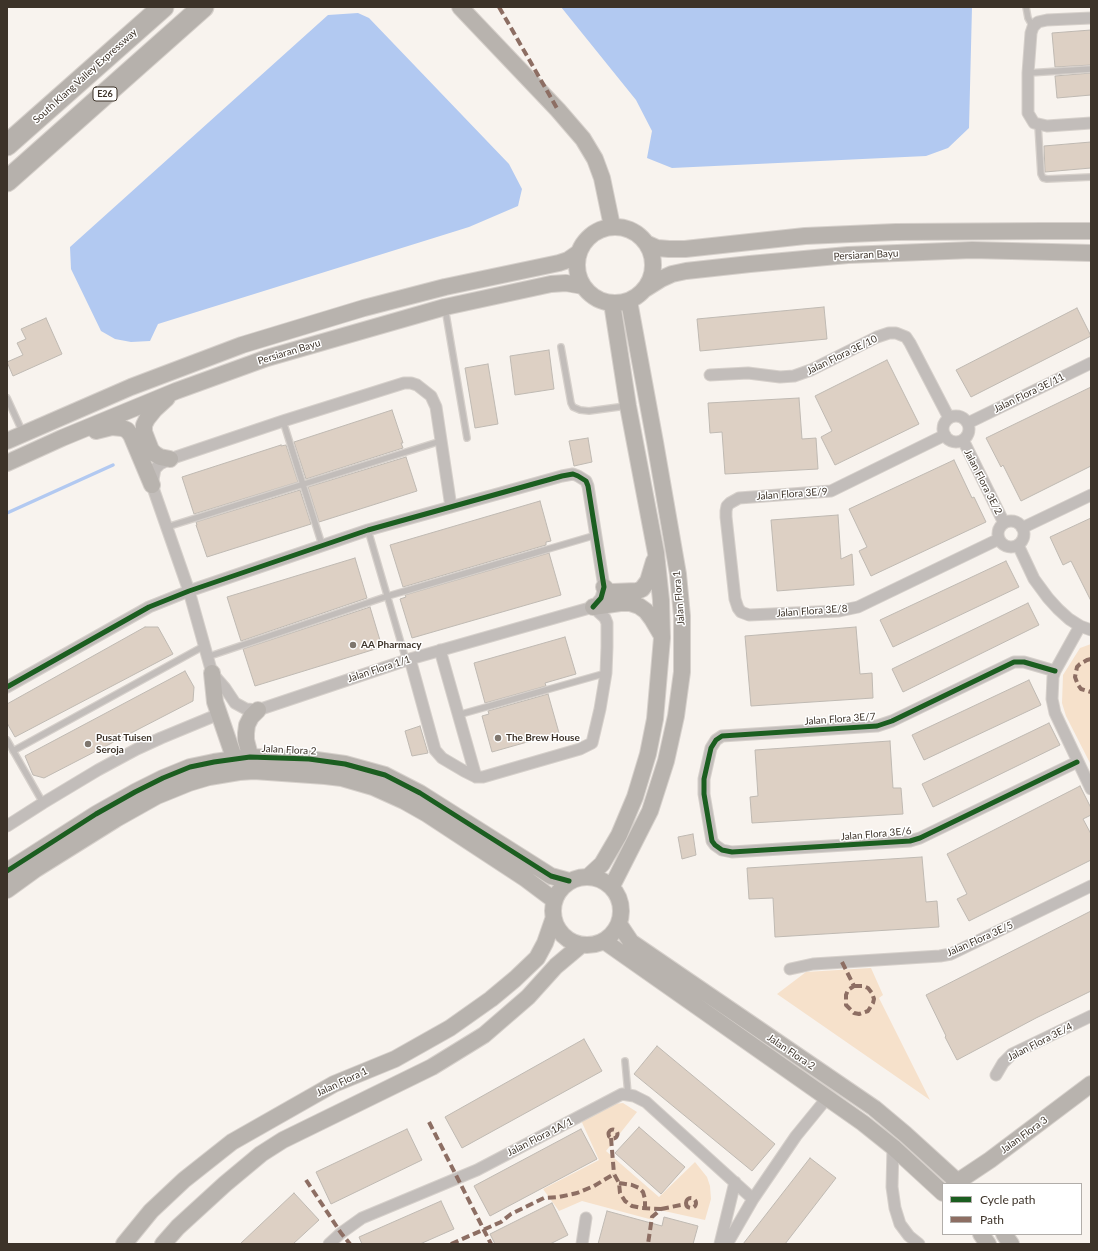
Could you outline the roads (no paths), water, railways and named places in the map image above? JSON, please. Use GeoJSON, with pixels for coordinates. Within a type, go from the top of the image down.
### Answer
{"type":"FeatureCollection","features":[{"type":"Feature","properties":{"kind":"highway","name":"South Klang Valley Expressway"},"geometry":{"type":"LineString","coordinates":[[7,145],[163,7]]}},
{"type":"Feature","properties":{"kind":"highway","name":"E26"},"geometry":{"type":"LineString","coordinates":[[7,181],[203,7]]}},
{"type":"Feature","properties":{"kind":"street"},"geometry":{"type":"LineString","coordinates":[[460,7],[558,110],[583,139],[595,159],[602,178],[612,226],[632,230],[641,236],[648,244],[657,248],[668,250],[686,249],[805,236],[888,232],[1042,230],[1091,231]]}},
{"type":"Feature","properties":{"kind":"street"},"geometry":{"type":"LineString","coordinates":[[1091,18],[1047,20],[1038,22],[1033,27],[1030,41],[1028,73],[1028,113],[1035,122],[1047,126],[1091,123]]}},
{"type":"Feature","properties":{"kind":"street","name":"Persiaran Bayu"},"geometry":{"type":"LineString","coordinates":[[7,441],[131,387],[242,345],[364,308],[445,287],[559,264],[578,253],[583,243],[591,235],[601,229],[612,226]]}},
{"type":"Feature","properties":{"kind":"street","name":"Persiaran Bayu"},"geometry":{"type":"LineString","coordinates":[[629,301],[638,296],[645,289],[651,281],[654,272],[652,252],[648,244]]}},
{"type":"Feature","properties":{"kind":"street","name":"Persiaran Bayu"},"geometry":{"type":"LineString","coordinates":[[645,289],[672,274],[750,264],[841,256],[972,250],[1091,253]]}},
{"type":"Feature","properties":{"kind":"street"},"geometry":{"type":"LineString","coordinates":[[578,253],[578,276],[583,286],[591,295],[612,303],[629,301]]}},
{"type":"Feature","properties":{"kind":"street","name":"Persiaran Bayu"},"geometry":{"type":"LineString","coordinates":[[7,463],[62,438],[176,391],[267,358],[445,307],[552,284],[583,286]]}},
{"type":"Feature","properties":{"kind":"street","name":"Jalan Flora 1"},"geometry":{"type":"LineString","coordinates":[[612,886],[650,810],[666,761],[676,716],[682,672],[682,616],[678,574],[656,442],[629,301]]}},
{"type":"Feature","properties":{"kind":"street","name":"Jalan Flora 1"},"geometry":{"type":"LineString","coordinates":[[589,876],[602,864],[619,834],[635,796],[648,754],[655,720],[662,638],[661,600],[656,553],[628,406],[612,303]]}},
{"type":"Feature","properties":{"kind":"street","name":"Jalan Flora 3E/10"},"geometry":{"type":"LineString","coordinates":[[710,375],[748,372],[780,377],[794,376],[811,370],[877,337],[890,333],[896,333],[906,337],[910,343],[949,418]]}},
{"type":"Feature","properties":{"kind":"street","name":"Jalan Flora 3E/11"},"geometry":{"type":"LineString","coordinates":[[968,423],[1091,363]]}},
{"type":"Feature","properties":{"kind":"street"},"geometry":{"type":"LineString","coordinates":[[152,485],[155,469],[170,458],[283,421],[411,383],[417,385],[431,396],[434,402],[442,441],[451,507]]}},
{"type":"Feature","properties":{"kind":"street"},"geometry":{"type":"LineString","coordinates":[[170,458],[160,457],[151,450],[144,432],[144,425],[147,418],[155,409],[176,391]]}},
{"type":"Feature","properties":{"kind":"street"},"geometry":{"type":"LineString","coordinates":[[957,416],[961,417],[968,423],[969,431],[965,438],[959,441],[951,440],[945,435],[944,424],[949,418],[957,416]]}},
{"type":"Feature","properties":{"kind":"street"},"geometry":{"type":"LineString","coordinates":[[62,438],[112,427],[127,430],[131,435],[152,485],[189,591],[212,674],[213,692],[219,714],[245,765]]}},
{"type":"Feature","properties":{"kind":"street","name":"Jalan Flora 3E/9"},"geometry":{"type":"LineString","coordinates":[[731,555],[726,511],[727,506],[734,500],[739,498],[831,491],[945,435]]}},
{"type":"Feature","properties":{"kind":"street","name":"Jalan Flora 3E/2"},"geometry":{"type":"LineString","coordinates":[[962,440],[1004,523]]}},
{"type":"Feature","properties":{"kind":"street"},"geometry":{"type":"LineString","coordinates":[[7,687],[149,607],[189,591],[368,530],[573,474],[586,481],[588,486],[604,587],[600,598],[593,607]]}},
{"type":"Feature","properties":{"kind":"street"},"geometry":{"type":"LineString","coordinates":[[1022,528],[1091,494]]}},
{"type":"Feature","properties":{"kind":"street"},"geometry":{"type":"LineString","coordinates":[[1012,522],[1020,525],[1024,535],[1021,543],[1007,547],[1001,542],[999,539],[999,530],[1004,523],[1012,522]]}},
{"type":"Feature","properties":{"kind":"street","name":"Jalan Flora 3E/8"},"geometry":{"type":"LineString","coordinates":[[731,555],[735,599],[738,608],[744,614],[839,611],[864,605],[999,539]]}},
{"type":"Feature","properties":{"kind":"street"},"geometry":{"type":"LineString","coordinates":[[1018,545],[1034,579],[1058,609],[1080,626],[1091,630]]}},
{"type":"Feature","properties":{"kind":"street"},"geometry":{"type":"LineString","coordinates":[[604,587],[608,591],[613,592],[637,591],[642,589],[648,581],[656,553]]}},
{"type":"Feature","properties":{"kind":"street"},"geometry":{"type":"LineString","coordinates":[[593,607],[620,603],[630,603],[639,606],[646,611],[652,619],[662,638]]}},
{"type":"Feature","properties":{"kind":"street"},"geometry":{"type":"LineString","coordinates":[[408,659],[435,750],[442,758],[476,777],[483,777],[564,754],[592,743],[606,673],[607,624],[602,614],[593,607]]}},
{"type":"Feature","properties":{"kind":"street","name":"Jalan Flora 1/1"},"geometry":{"type":"LineString","coordinates":[[258,710],[408,659],[593,607]]}},
{"type":"Feature","properties":{"kind":"street"},"geometry":{"type":"LineString","coordinates":[[1080,626],[1055,671],[1053,684],[1053,705],[1055,713],[1077,762],[1091,789]]}},
{"type":"Feature","properties":{"kind":"street"},"geometry":{"type":"LineString","coordinates":[[440,650],[476,777]]}},
{"type":"Feature","properties":{"kind":"street","name":"Jalan Flora 3E/7"},"geometry":{"type":"LineString","coordinates":[[704,794],[704,779],[711,748],[716,740],[722,736],[877,726],[892,721],[1014,662],[1024,662],[1055,671]]}},
{"type":"Feature","properties":{"kind":"street"},"geometry":{"type":"LineString","coordinates":[[212,674],[225,688],[235,703],[246,709],[258,710]]}},
{"type":"Feature","properties":{"kind":"street"},"geometry":{"type":"LineString","coordinates":[[245,765],[247,725],[251,717],[258,710]]}},
{"type":"Feature","properties":{"kind":"street"},"geometry":{"type":"LineString","coordinates":[[7,826],[98,770],[137,749],[219,714]]}},
{"type":"Feature","properties":{"kind":"street","name":"Jalan Flora 2"},"geometry":{"type":"LineString","coordinates":[[7,872],[96,814],[158,780],[190,767],[245,765],[309,759],[345,764],[384,775],[420,793],[551,876],[569,881]]}},
{"type":"Feature","properties":{"kind":"street","name":"Jalan Flora 3E/6"},"geometry":{"type":"LineString","coordinates":[[704,794],[712,841],[717,848],[726,852],[901,842],[920,838],[1077,762]]}},
{"type":"Feature","properties":{"kind":"street","name":"Jalan Flora 2"},"geometry":{"type":"LineString","coordinates":[[7,890],[36,869],[157,796],[189,783],[245,765],[342,778],[373,787],[404,801],[427,814],[554,900]]}},
{"type":"Feature","properties":{"kind":"street"},"geometry":{"type":"LineString","coordinates":[[553,920],[557,929],[572,942],[581,945],[593,945],[604,941],[613,934],[619,924],[622,914],[618,895],[612,886],[605,881],[589,876],[579,877],[569,881],[560,889],[554,900]]}},
{"type":"Feature","properties":{"kind":"street","name":"Jalan Flora 3E/5"},"geometry":{"type":"LineString","coordinates":[[790,969],[813,964],[951,954],[1091,886]]}},
{"type":"Feature","properties":{"kind":"street","name":"Jalan Flora 1"},"geometry":{"type":"LineString","coordinates":[[124,1244],[151,1211],[184,1180],[232,1142],[334,1084],[395,1059],[450,1028],[491,999],[537,958],[553,920],[552,910],[554,900]]}},
{"type":"Feature","properties":{"kind":"street","name":"Jalan Flora 2"},"geometry":{"type":"LineString","coordinates":[[619,924],[631,942],[874,1108],[905,1134],[957,1183]]}},
{"type":"Feature","properties":{"kind":"street","name":"Jalan Flora 2"},"geometry":{"type":"LineString","coordinates":[[604,941],[863,1123],[893,1147],[942,1192]]}},
{"type":"Feature","properties":{"kind":"street"},"geometry":{"type":"LineString","coordinates":[[163,1244],[225,1184],[266,1150],[283,1140],[432,1067],[484,1035],[528,997],[556,966],[581,945]]}},
{"type":"Feature","properties":{"kind":"street","name":"Jalan Flora 3E/4"},"geometry":{"type":"LineString","coordinates":[[996,1075],[1003,1063],[1012,1054],[1091,1016]]}},
{"type":"Feature","properties":{"kind":"street","name":"Jalan Flora 3"},"geometry":{"type":"LineString","coordinates":[[957,1183],[1091,1084]]}},
{"type":"Feature","properties":{"kind":"street"},"geometry":{"type":"LineString","coordinates":[[628,1094],[640,1098],[646,1102],[753,1199]]}},
{"type":"Feature","properties":{"kind":"street","name":"Jalan Flora 1A/1"},"geometry":{"type":"LineString","coordinates":[[329,1244],[340,1233],[362,1218],[477,1170],[619,1095],[628,1094]]}},
{"type":"Feature","properties":{"kind":"street"},"geometry":{"type":"LineString","coordinates":[[727,1244],[753,1199],[796,1136],[827,1098]]}},
{"type":"Feature","properties":{"kind":"street"},"geometry":{"type":"LineString","coordinates":[[893,1147],[892,1187],[895,1208],[900,1224],[909,1236],[919,1244]]}},
{"type":"Feature","properties":{"kind":"street"},"geometry":{"type":"LineString","coordinates":[[720,1244],[735,1182]]}},
{"type":"Feature","properties":{"kind":"street"},"geometry":{"type":"LineString","coordinates":[[582,1244],[586,1218]]}},
{"type":"Feature","properties":{"kind":"street"},"geometry":{"type":"LineString","coordinates":[[981,1235],[988,1244]]}},
{"type":"Feature","properties":{"kind":"street"},"geometry":{"type":"LineString","coordinates":[[1005,1235],[1011,1244]]}},
{"type":"Feature","properties":{"kind":"lane"},"geometry":{"type":"LineString","coordinates":[[1026,7],[1028,18],[1033,27]]}},
{"type":"Feature","properties":{"kind":"lane"},"geometry":{"type":"LineString","coordinates":[[1028,73],[1091,69]]}},
{"type":"Feature","properties":{"kind":"lane"},"geometry":{"type":"LineString","coordinates":[[1035,122],[1041,174],[1043,178],[1091,177]]}},
{"type":"Feature","properties":{"kind":"lane"},"geometry":{"type":"LineString","coordinates":[[445,307],[467,438]]}},
{"type":"Feature","properties":{"kind":"lane"},"geometry":{"type":"LineString","coordinates":[[562,347],[571,403],[573,407],[580,410],[589,411],[628,406]]}},
{"type":"Feature","properties":{"kind":"lane"},"geometry":{"type":"LineString","coordinates":[[7,398],[24,433]]}},
{"type":"Feature","properties":{"kind":"lane"},"geometry":{"type":"LineString","coordinates":[[283,421],[322,545]]}},
{"type":"Feature","properties":{"kind":"lane"},"geometry":{"type":"LineString","coordinates":[[167,527],[442,441]]}},
{"type":"Feature","properties":{"kind":"lane"},"geometry":{"type":"LineString","coordinates":[[368,530],[408,659]]}},
{"type":"Feature","properties":{"kind":"lane"},"geometry":{"type":"LineString","coordinates":[[207,657],[388,596],[596,535]]}},
{"type":"Feature","properties":{"kind":"lane"},"geometry":{"type":"LineString","coordinates":[[13,751],[204,646]]}},
{"type":"Feature","properties":{"kind":"lane"},"geometry":{"type":"LineString","coordinates":[[458,715],[606,673]]}},
{"type":"Feature","properties":{"kind":"lane"},"geometry":{"type":"LineString","coordinates":[[7,740],[43,803]]}},
{"type":"Feature","properties":{"kind":"lane"},"geometry":{"type":"LineString","coordinates":[[625,1062],[628,1094]]}},
{"type":"Feature","properties":{"kind":"water"},"geometry":{"type":"Polygon","coordinates":[[[561,7],[972,7],[969,128],[948,148],[926,156],[672,168],[647,158],[652,131],[636,100],[561,7]]]}},
{"type":"Feature","properties":{"kind":"water"},"geometry":{"type":"Polygon","coordinates":[[[358,13],[369,18],[509,164],[522,189],[518,206],[469,227],[158,324],[150,341],[131,342],[115,339],[101,331],[71,269],[70,247],[328,15],[358,13]]]}},
{"type":"Feature","properties":{"kind":"waterway"},"geometry":{"type":"LineString","coordinates":[[7,513],[113,465]]}},
{"type":"Feature","properties":{"kind":"place","name":"AA Pharmacy"},"geometry":{"type":"Point","coordinates":[353,645]}},
{"type":"Feature","properties":{"kind":"place","name":"The Brew House"},"geometry":{"type":"Point","coordinates":[498,738]}},
{"type":"Feature","properties":{"kind":"place","name":"Pusat Tuisen Seroja"},"geometry":{"type":"Point","coordinates":[88,744]}}]}
